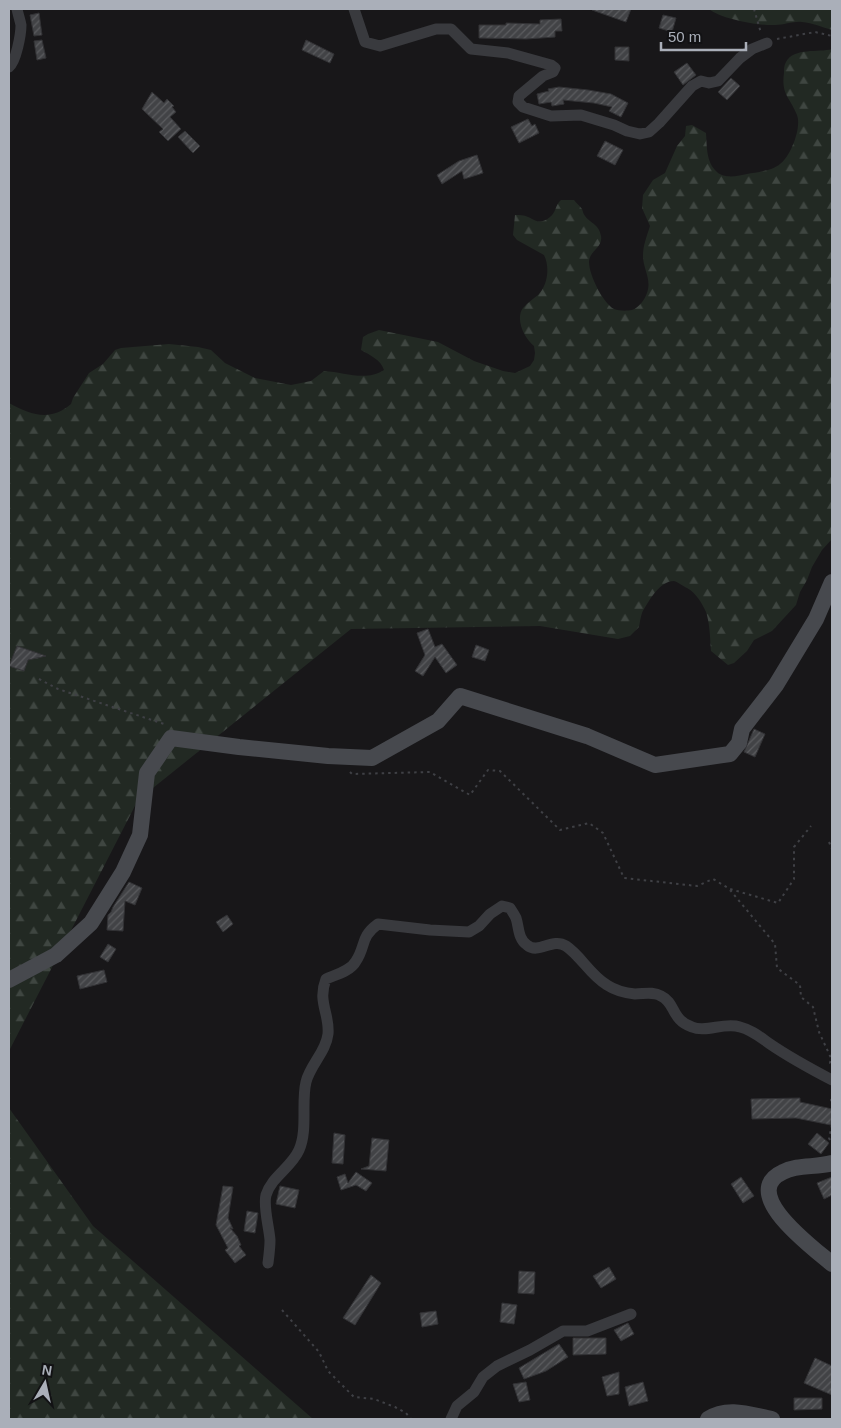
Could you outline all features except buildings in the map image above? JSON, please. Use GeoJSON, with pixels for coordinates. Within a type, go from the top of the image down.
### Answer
{"type":"FeatureCollection","features":[{"type":"Feature","properties":{"kind":"street"},"geometry":{"type":"LineString","coordinates":[[9,67],[12,65],[18,45],[21,26],[17,9]]}},
{"type":"Feature","properties":{"kind":"street"},"geometry":{"type":"LineString","coordinates":[[354,9],[365,42],[380,46],[436,29],[451,29],[472,49],[508,52],[551,65],[555,68],[553,72],[543,76],[519,96],[518,102],[523,107],[551,116],[580,115],[640,134],[649,132],[659,123],[692,86],[701,81],[709,83],[718,81],[740,58],[752,49],[767,42]]}},
{"type":"Feature","properties":{"kind":"street"},"geometry":{"type":"LineString","coordinates":[[9,980],[56,955],[91,922],[124,872],[140,835],[147,773],[171,738],[239,748],[372,758],[438,720],[460,696],[587,736],[655,765],[730,754],[739,743],[742,729],[776,685],[816,619],[832,582]]}},
{"type":"Feature","properties":{"kind":"street"},"geometry":{"type":"LineString","coordinates":[[268,1263],[270,1240],[265,1198],[271,1183],[292,1163],[300,1148],[305,1084],[309,1071],[322,1050],[328,1035],[322,989],[326,979],[341,973],[356,962],[364,940],[370,930],[378,924],[469,932],[502,906],[510,908],[516,917],[520,936],[525,944],[531,948],[540,948],[553,943],[564,944],[574,952],[587,969],[620,992],[652,993],[662,996],[669,1002],[678,1019],[693,1028],[726,1025],[740,1027],[758,1034],[770,1044],[832,1080]]}},
{"type":"Feature","properties":{"kind":"street"},"geometry":{"type":"LineString","coordinates":[[832,1163],[797,1167],[782,1172],[774,1178],[768,1193],[771,1202],[788,1226],[832,1264]]}},
{"type":"Feature","properties":{"kind":"street"},"geometry":{"type":"LineString","coordinates":[[451,1419],[457,1406],[474,1392],[483,1377],[496,1366],[530,1350],[563,1331],[587,1331],[631,1314]]}},
{"type":"Feature","properties":{"kind":"street"},"geometry":{"type":"LineString","coordinates":[[708,1419],[720,1414],[736,1412],[772,1419]]}},
{"type":"Feature","properties":{"kind":"path"},"geometry":{"type":"LineString","coordinates":[[754,9],[760,31],[767,42],[782,37],[815,32],[832,36]]}},
{"type":"Feature","properties":{"kind":"path"},"geometry":{"type":"LineString","coordinates":[[39,679],[58,689],[167,725]]}},
{"type":"Feature","properties":{"kind":"path"},"geometry":{"type":"LineString","coordinates":[[328,756],[352,774],[430,772],[470,795],[488,770],[500,771],[560,830],[590,823],[603,833],[624,878],[696,886],[713,879],[730,889],[778,903],[794,879],[794,847],[811,826]]}},
{"type":"Feature","properties":{"kind":"path"},"geometry":{"type":"LineString","coordinates":[[829,842],[832,849]]}},
{"type":"Feature","properties":{"kind":"path"},"geometry":{"type":"LineString","coordinates":[[730,889],[775,944],[777,968],[800,984],[801,997],[813,1007],[819,1032],[831,1058],[830,1063],[832,1065]]}},
{"type":"Feature","properties":{"kind":"path"},"geometry":{"type":"LineString","coordinates":[[832,1124],[829,1138],[832,1144]]}},
{"type":"Feature","properties":{"kind":"path"},"geometry":{"type":"LineString","coordinates":[[282,1310],[319,1352],[328,1371],[354,1397],[374,1399],[396,1407],[406,1413],[411,1419]]}},
{"type":"Feature","properties":{"kind":"green space"},"geometry":{"type":"Polygon","coordinates":[[[709,9],[832,9],[832,30],[802,22],[775,25],[750,23],[722,16],[709,9]]]}},
{"type":"Feature","properties":{"kind":"green space"},"geometry":{"type":"Polygon","coordinates":[[[832,49],[832,539],[822,550],[812,567],[796,605],[772,631],[754,640],[747,651],[734,663],[728,665],[711,651],[708,621],[701,602],[690,590],[674,581],[664,584],[652,596],[643,611],[639,627],[630,636],[618,639],[540,626],[351,629],[138,800],[9,1051],[9,403],[25,411],[40,415],[56,413],[71,404],[89,373],[103,364],[115,350],[169,344],[211,350],[225,363],[255,378],[291,385],[311,381],[324,371],[362,376],[377,374],[384,370],[383,366],[361,350],[363,337],[379,330],[438,342],[474,361],[515,373],[530,366],[534,360],[534,346],[524,333],[520,317],[523,308],[538,295],[544,286],[547,276],[547,265],[544,255],[517,240],[513,235],[515,215],[525,216],[539,222],[544,221],[552,215],[561,200],[574,200],[582,209],[587,219],[600,232],[600,244],[591,255],[589,262],[591,274],[597,288],[605,301],[614,309],[625,311],[635,309],[643,300],[648,288],[643,256],[644,244],[650,226],[642,208],[643,195],[653,180],[665,173],[677,146],[685,136],[686,126],[692,125],[706,133],[707,149],[711,164],[717,172],[724,176],[764,171],[777,166],[788,155],[798,127],[797,115],[785,91],[783,80],[785,63],[790,57],[801,52],[832,49]]]}},
{"type":"Feature","properties":{"kind":"green space"},"geometry":{"type":"Polygon","coordinates":[[[9,1108],[93,1226],[313,1419],[9,1419],[9,1108]]]}}]}
